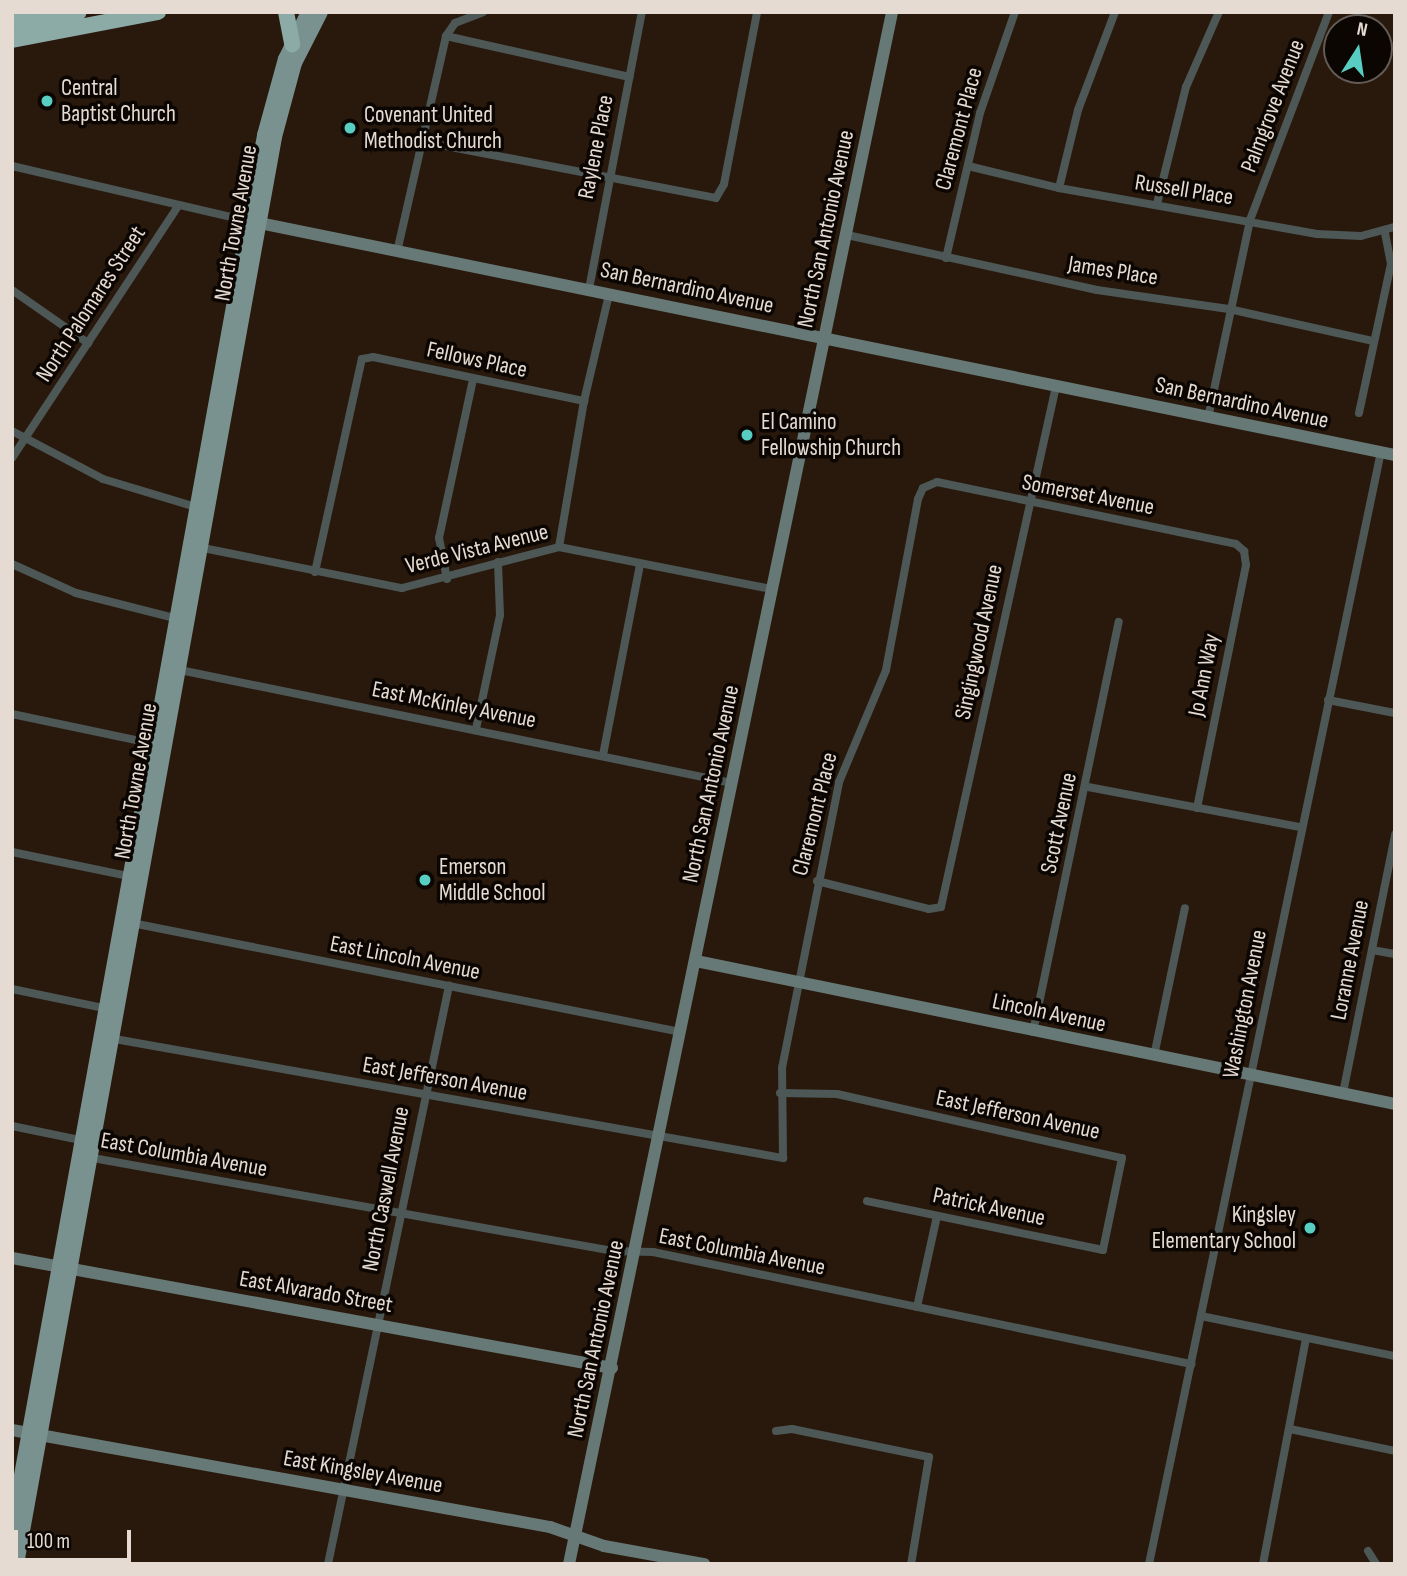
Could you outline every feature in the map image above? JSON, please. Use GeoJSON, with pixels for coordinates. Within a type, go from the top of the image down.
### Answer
{"type":"FeatureCollection","features":[{"type":"Feature","properties":{"kind":"highway"},"geometry":{"type":"LineString","coordinates":[[12,18],[34,12]]}},
{"type":"Feature","properties":{"kind":"highway"},"geometry":{"type":"LineString","coordinates":[[12,30],[79,12]]}},
{"type":"Feature","properties":{"kind":"highway"},"geometry":{"type":"LineString","coordinates":[[12,40],[158,12]]}},
{"type":"Feature","properties":{"kind":"highway"},"geometry":{"type":"LineString","coordinates":[[286,12],[292,44]]}},
{"type":"Feature","properties":{"kind":"main road","name":"North Towne Avenue"},"geometry":{"type":"LineString","coordinates":[[17,1564],[34,1434],[83,1156],[184,620],[254,222],[272,98],[292,44],[308,12]]}},
{"type":"Feature","properties":{"kind":"main road","name":"North Towne Avenue"},"geometry":{"type":"LineString","coordinates":[[254,222],[283,101],[321,12]]}},
{"type":"Feature","properties":{"kind":"main road","name":"North San Antonio Avenue"},"geometry":{"type":"LineString","coordinates":[[569,1564],[612,1368],[892,12]]}},
{"type":"Feature","properties":{"kind":"main road","name":"San Bernardino Avenue"},"geometry":{"type":"LineString","coordinates":[[254,222],[1388,454]]}},
{"type":"Feature","properties":{"kind":"main road","name":"North Towne Avenue"},"geometry":{"type":"LineString","coordinates":[[136,878],[154,744],[174,669]]}},
{"type":"Feature","properties":{"kind":"main road","name":"Lincoln Avenue"},"geometry":{"type":"LineString","coordinates":[[696,961],[1395,1104]]}},
{"type":"Feature","properties":{"kind":"main road","name":"East Alvarado Street"},"geometry":{"type":"LineString","coordinates":[[12,1258],[64,1270],[379,1324],[612,1368]]}},
{"type":"Feature","properties":{"kind":"main road","name":"East Kingsley Avenue"},"geometry":{"type":"LineString","coordinates":[[12,1430],[550,1527],[575,1537],[704,1564]]}},
{"type":"Feature","properties":{"kind":"main road","name":"North Towne Avenue"},"geometry":{"type":"LineString","coordinates":[[12,1525],[34,1434]]}},
{"type":"Feature","properties":{"kind":"street"},"geometry":{"type":"LineString","coordinates":[[397,252],[420,141],[446,36],[455,23],[483,12]]}},
{"type":"Feature","properties":{"kind":"street","name":"Raylene Place"},"geometry":{"type":"LineString","coordinates":[[589,289],[642,12]]}},
{"type":"Feature","properties":{"kind":"street"},"geometry":{"type":"LineString","coordinates":[[420,141],[608,180],[716,198],[723,184],[757,12]]}},
{"type":"Feature","properties":{"kind":"street","name":"Claremont Place"},"geometry":{"type":"LineString","coordinates":[[946,258],[980,113],[1015,12]]}},
{"type":"Feature","properties":{"kind":"street"},"geometry":{"type":"LineString","coordinates":[[1059,188],[1078,110],[1115,12]]}},
{"type":"Feature","properties":{"kind":"street"},"geometry":{"type":"LineString","coordinates":[[1157,204],[1182,100],[1219,12]]}},
{"type":"Feature","properties":{"kind":"street","name":"Palmgrove Avenue"},"geometry":{"type":"LineString","coordinates":[[1208,418],[1250,220],[1329,12]]}},
{"type":"Feature","properties":{"kind":"street"},"geometry":{"type":"LineString","coordinates":[[446,36],[629,77]]}},
{"type":"Feature","properties":{"kind":"street","name":"San Bernardino Avenue"},"geometry":{"type":"LineString","coordinates":[[12,166],[254,222]]}},
{"type":"Feature","properties":{"kind":"street","name":"Russell Place"},"geometry":{"type":"LineString","coordinates":[[968,166],[1059,188],[1342,237],[1385,232],[1395,227]]}},
{"type":"Feature","properties":{"kind":"street","name":"North Palomares Street"},"geometry":{"type":"LineString","coordinates":[[12,458],[178,206]]}},
{"type":"Feature","properties":{"kind":"street"},"geometry":{"type":"LineString","coordinates":[[1359,413],[1391,264],[1385,232]]}},
{"type":"Feature","properties":{"kind":"street","name":"James Place"},"geometry":{"type":"LineString","coordinates":[[847,236],[1097,290],[1229,309],[1373,341]]}},
{"type":"Feature","properties":{"kind":"street"},"geometry":{"type":"LineString","coordinates":[[12,290],[88,343]]}},
{"type":"Feature","properties":{"kind":"street"},"geometry":{"type":"LineString","coordinates":[[559,547],[584,401],[609,293]]}},
{"type":"Feature","properties":{"kind":"street","name":"Fellows Place"},"geometry":{"type":"LineString","coordinates":[[315,572],[362,359],[373,357],[473,380],[584,401]]}},
{"type":"Feature","properties":{"kind":"street"},"geometry":{"type":"LineString","coordinates":[[446,579],[439,537],[473,380]]}},
{"type":"Feature","properties":{"kind":"street","name":"Singingwood Avenue"},"geometry":{"type":"LineString","coordinates":[[817,881],[929,909],[941,907],[1028,503],[1056,386]]}},
{"type":"Feature","properties":{"kind":"street"},"geometry":{"type":"LineString","coordinates":[[12,431],[24,440],[103,479],[203,510]]}},
{"type":"Feature","properties":{"kind":"street","name":"Washington Avenue"},"geometry":{"type":"LineString","coordinates":[[1149,1564],[1300,827],[1388,454]]}},
{"type":"Feature","properties":{"kind":"street","name":"Somerset Avenue"},"geometry":{"type":"LineString","coordinates":[[923,488],[937,482],[1236,544],[1244,551]]}},
{"type":"Feature","properties":{"kind":"street","name":"Claremont Place"},"geometry":{"type":"LineString","coordinates":[[783,1158],[780,1093],[817,881],[839,782],[886,670],[923,488]]}},
{"type":"Feature","properties":{"kind":"street","name":"Verde Vista Avenue"},"geometry":{"type":"LineString","coordinates":[[197,547],[402,588],[446,579],[498,562],[559,547],[772,589]]}},
{"type":"Feature","properties":{"kind":"street","name":"Jo Ann Way"},"geometry":{"type":"LineString","coordinates":[[1197,808],[1246,565],[1244,551]]}},
{"type":"Feature","properties":{"kind":"street"},"geometry":{"type":"LineString","coordinates":[[476,729],[500,615],[498,562]]}},
{"type":"Feature","properties":{"kind":"street"},"geometry":{"type":"LineString","coordinates":[[12,564],[76,593],[184,620]]}},
{"type":"Feature","properties":{"kind":"street"},"geometry":{"type":"LineString","coordinates":[[603,755],[640,565]]}},
{"type":"Feature","properties":{"kind":"street","name":"Scott Avenue"},"geometry":{"type":"LineString","coordinates":[[1033,1032],[1088,787],[1119,622]]}},
{"type":"Feature","properties":{"kind":"street","name":"East McKinley Avenue"},"geometry":{"type":"LineString","coordinates":[[174,669],[732,783]]}},
{"type":"Feature","properties":{"kind":"street"},"geometry":{"type":"LineString","coordinates":[[1328,700],[1395,713]]}},
{"type":"Feature","properties":{"kind":"street"},"geometry":{"type":"LineString","coordinates":[[12,714],[154,744]]}},
{"type":"Feature","properties":{"kind":"street"},"geometry":{"type":"LineString","coordinates":[[1088,787],[1300,827]]}},
{"type":"Feature","properties":{"kind":"street","name":"Loranne Avenue"},"geometry":{"type":"LineString","coordinates":[[1343,1093],[1395,834]]}},
{"type":"Feature","properties":{"kind":"street"},"geometry":{"type":"LineString","coordinates":[[12,852],[136,878]]}},
{"type":"Feature","properties":{"kind":"street"},"geometry":{"type":"LineString","coordinates":[[1154,1056],[1185,908]]}},
{"type":"Feature","properties":{"kind":"street","name":"East Lincoln Avenue"},"geometry":{"type":"LineString","coordinates":[[127,922],[681,1032]]}},
{"type":"Feature","properties":{"kind":"street"},"geometry":{"type":"LineString","coordinates":[[1372,950],[1395,954]]}},
{"type":"Feature","properties":{"kind":"street","name":"North Caswell Avenue"},"geometry":{"type":"LineString","coordinates":[[328,1564],[449,986]]}},
{"type":"Feature","properties":{"kind":"street"},"geometry":{"type":"LineString","coordinates":[[12,989],[110,1010]]}},
{"type":"Feature","properties":{"kind":"street","name":"East Jefferson Avenue"},"geometry":{"type":"LineString","coordinates":[[105,1037],[783,1158]]}},
{"type":"Feature","properties":{"kind":"street","name":"East Jefferson Avenue"},"geometry":{"type":"LineString","coordinates":[[780,1093],[837,1094],[1122,1158],[1103,1250]]}},
{"type":"Feature","properties":{"kind":"street","name":"East Columbia Avenue"},"geometry":{"type":"LineString","coordinates":[[12,1126],[86,1141]]}},
{"type":"Feature","properties":{"kind":"street","name":"East Columbia Avenue"},"geometry":{"type":"LineString","coordinates":[[83,1156],[635,1254],[653,1252],[1191,1364]]}},
{"type":"Feature","properties":{"kind":"street","name":"Patrick Avenue"},"geometry":{"type":"LineString","coordinates":[[867,1201],[1103,1250]]}},
{"type":"Feature","properties":{"kind":"street"},"geometry":{"type":"LineString","coordinates":[[918,1307],[937,1216]]}},
{"type":"Feature","properties":{"kind":"street"},"geometry":{"type":"LineString","coordinates":[[1201,1316],[1395,1356]]}},
{"type":"Feature","properties":{"kind":"street"},"geometry":{"type":"LineString","coordinates":[[1263,1564],[1306,1338]]}},
{"type":"Feature","properties":{"kind":"street"},"geometry":{"type":"LineString","coordinates":[[776,1431],[792,1429],[929,1457],[911,1564]]}},
{"type":"Feature","properties":{"kind":"street"},"geometry":{"type":"LineString","coordinates":[[1290,1429],[1395,1451]]}},
{"type":"Feature","properties":{"kind":"street"},"geometry":{"type":"LineString","coordinates":[[1368,1551],[1376,1564]]}},
{"type":"Feature","properties":{"kind":"place","name":"Central Baptist Church"},"geometry":{"type":"Point","coordinates":[47,101]}},
{"type":"Feature","properties":{"kind":"place","name":"Covenant United Methodist Church"},"geometry":{"type":"Point","coordinates":[350,128]}},
{"type":"Feature","properties":{"kind":"place","name":"El Camino Fellowship Church"},"geometry":{"type":"Point","coordinates":[747,435]}},
{"type":"Feature","properties":{"kind":"place","name":"Emerson Middle School"},"geometry":{"type":"Point","coordinates":[425,880]}},
{"type":"Feature","properties":{"kind":"place","name":"Kingsley Elementary School"},"geometry":{"type":"Point","coordinates":[1310,1228]}}]}
